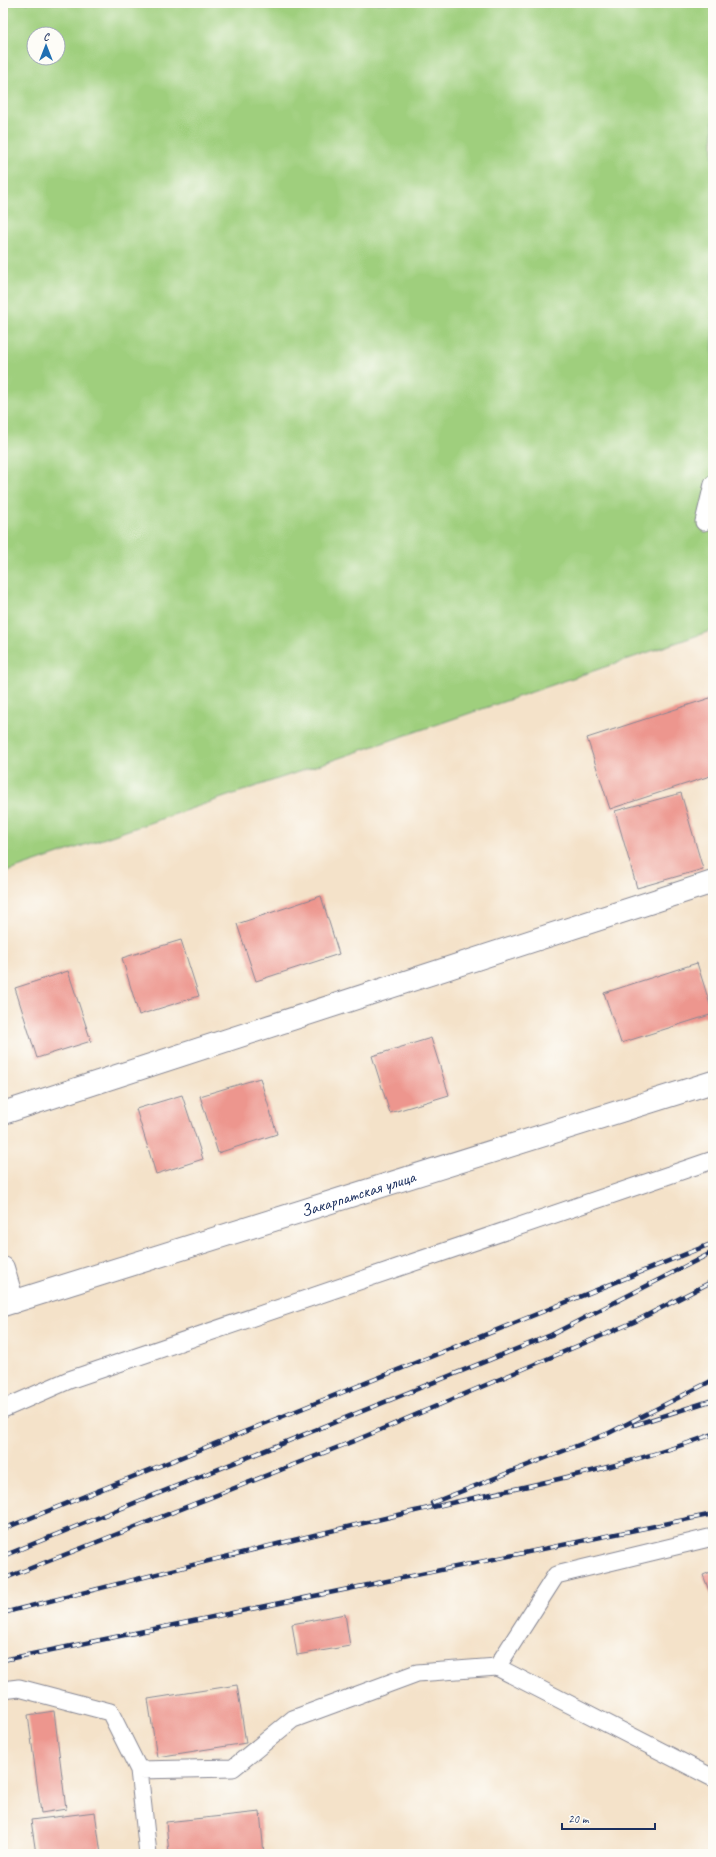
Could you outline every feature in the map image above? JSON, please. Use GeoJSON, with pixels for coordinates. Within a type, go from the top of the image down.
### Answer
{"type":"FeatureCollection","features":[{"type":"Feature","properties":{"kind":"street"},"geometry":{"type":"LineString","coordinates":[[3,1113],[713,882]]}},
{"type":"Feature","properties":{"kind":"street","name":"Закарпатская улица"},"geometry":{"type":"LineString","coordinates":[[8,1304],[713,1082]]}},
{"type":"Feature","properties":{"kind":"street"},"geometry":{"type":"LineString","coordinates":[[3,1268],[8,1304]]}},
{"type":"Feature","properties":{"kind":"lane"},"geometry":{"type":"LineString","coordinates":[[704,522],[713,484]]}},
{"type":"Feature","properties":{"kind":"lane"},"geometry":{"type":"LineString","coordinates":[[3,1409],[69,1380],[713,1160]]}},
{"type":"Feature","properties":{"kind":"lane"},"geometry":{"type":"LineString","coordinates":[[497,1667],[556,1575],[713,1537]]}},
{"type":"Feature","properties":{"kind":"lane"},"geometry":{"type":"LineString","coordinates":[[139,1770],[233,1768],[293,1719],[417,1673],[497,1667],[711,1778]]}},
{"type":"Feature","properties":{"kind":"lane"},"geometry":{"type":"LineString","coordinates":[[3,1690],[19,1688],[110,1712],[139,1770],[148,1854]]}},
{"type":"Feature","properties":{"kind":"green space"},"geometry":{"type":"Polygon","coordinates":[[[3,3],[713,3],[713,630],[3,873],[3,3]]]}},
{"type":"Feature","properties":{"kind":"building"},"geometry":{"type":"Polygon","coordinates":[[[713,697],[713,775],[610,809],[587,738],[713,697]]]}},
{"type":"Feature","properties":{"kind":"building"},"geometry":{"type":"Polygon","coordinates":[[[681,793],[703,869],[637,888],[615,811],[681,793]]]}},
{"type":"Feature","properties":{"kind":"building"},"geometry":{"type":"Polygon","coordinates":[[[321,896],[339,954],[256,981],[237,924],[321,896]]]}},
{"type":"Feature","properties":{"kind":"building"},"geometry":{"type":"Polygon","coordinates":[[[181,940],[199,996],[139,1015],[122,958],[181,940]]]}},
{"type":"Feature","properties":{"kind":"building"},"geometry":{"type":"Polygon","coordinates":[[[697,963],[713,1014],[621,1043],[604,993],[697,963]]]}},
{"type":"Feature","properties":{"kind":"building"},"geometry":{"type":"Polygon","coordinates":[[[68,971],[91,1041],[37,1058],[15,988],[68,971]]]}},
{"type":"Feature","properties":{"kind":"building"},"geometry":{"type":"Polygon","coordinates":[[[431,1038],[449,1095],[390,1113],[372,1056],[431,1038]]]}},
{"type":"Feature","properties":{"kind":"building"},"geometry":{"type":"Polygon","coordinates":[[[260,1078],[277,1134],[218,1153],[200,1096],[260,1078]]]}},
{"type":"Feature","properties":{"kind":"building"},"geometry":{"type":"Polygon","coordinates":[[[182,1095],[203,1159],[156,1174],[136,1109],[182,1095]]]}},
{"type":"Feature","properties":{"kind":"building"},"geometry":{"type":"Polygon","coordinates":[[[713,1571],[713,1601],[703,1575],[713,1571]]]}},
{"type":"Feature","properties":{"kind":"building"},"geometry":{"type":"Polygon","coordinates":[[[345,1614],[350,1646],[297,1655],[292,1624],[345,1614]]]}},
{"type":"Feature","properties":{"kind":"building"},"geometry":{"type":"Polygon","coordinates":[[[237,1685],[246,1743],[157,1757],[148,1699],[237,1685]]]}},
{"type":"Feature","properties":{"kind":"building"},"geometry":{"type":"Polygon","coordinates":[[[54,1711],[66,1809],[41,1813],[28,1715],[54,1711]]]}},
{"type":"Feature","properties":{"kind":"building"},"geometry":{"type":"Polygon","coordinates":[[[95,1812],[101,1854],[36,1854],[31,1820],[95,1812]]]}},
{"type":"Feature","properties":{"kind":"building"},"geometry":{"type":"Polygon","coordinates":[[[260,1812],[264,1854],[169,1854],[166,1822],[260,1812]]]}},
{"type":"Feature","properties":{"kind":"railway"},"geometry":{"type":"LineString","coordinates":[[3,1529],[713,1243]]}},
{"type":"Feature","properties":{"kind":"railway"},"geometry":{"type":"LineString","coordinates":[[3,1556],[551,1335],[713,1252]]}},
{"type":"Feature","properties":{"kind":"railway"},"geometry":{"type":"LineString","coordinates":[[3,1579],[354,1441],[634,1322],[713,1281]]}},
{"type":"Feature","properties":{"kind":"railway"},"geometry":{"type":"LineString","coordinates":[[432,1503],[609,1433],[713,1380]]}},
{"type":"Feature","properties":{"kind":"railway"},"geometry":{"type":"LineString","coordinates":[[634,1425],[713,1400]]}},
{"type":"Feature","properties":{"kind":"railway"},"geometry":{"type":"LineString","coordinates":[[3,1613],[306,1537],[600,1469],[638,1459],[713,1434]]}},
{"type":"Feature","properties":{"kind":"railway"},"geometry":{"type":"LineString","coordinates":[[3,1660],[713,1514]]}}]}
